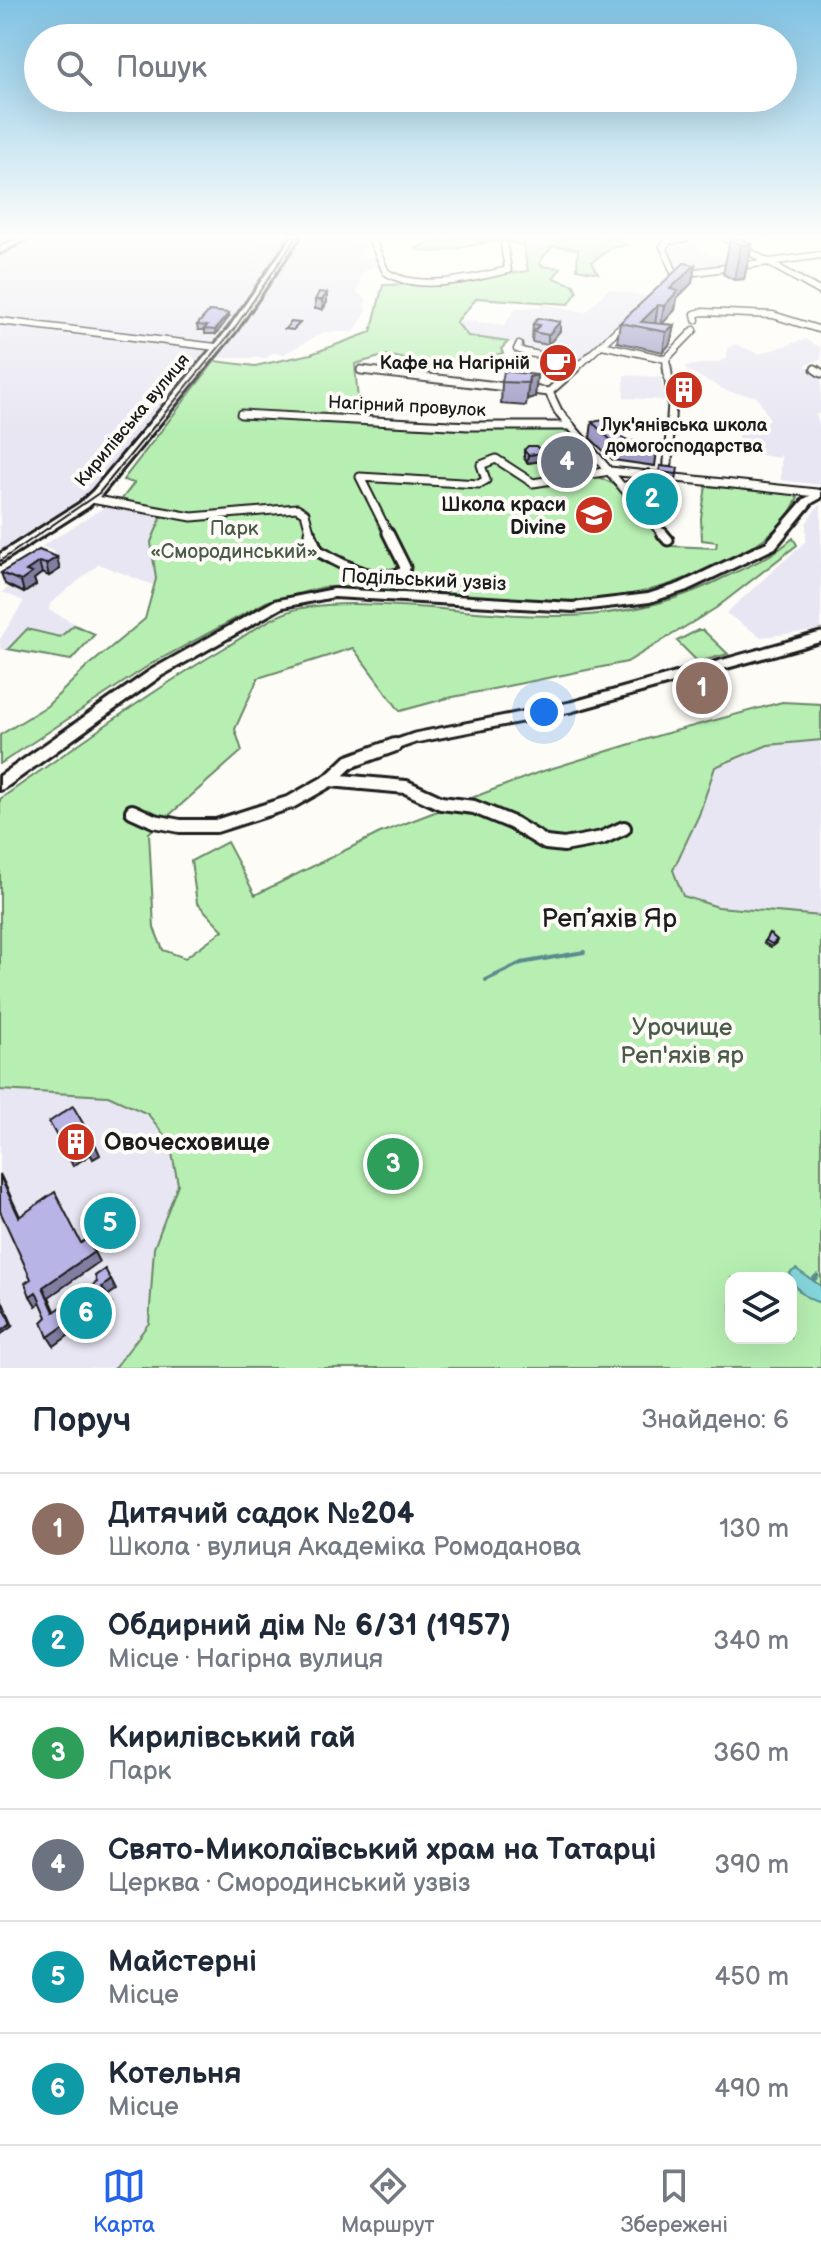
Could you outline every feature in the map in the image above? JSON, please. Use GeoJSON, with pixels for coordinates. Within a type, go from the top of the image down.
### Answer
{"type":"FeatureCollection","features":[{"type":"Feature","properties":{"kind":"main road","name":"Кирилівська вулиця"},"geometry":{"type":"LineString","coordinates":[[0,559],[91,499],[216,347],[249,302]]}},
{"type":"Feature","properties":{"kind":"main road","name":"Подільський узвіз"},"geometry":{"type":"LineString","coordinates":[[0,784],[156,673],[279,604],[334,593],[573,607],[650,598],[683,587],[771,545],[819,493]]}},
{"type":"Feature","properties":{"kind":"street"},"geometry":{"type":"LineString","coordinates":[[696,320],[694,316],[702,312],[763,314],[820,329]]}},
{"type":"Feature","properties":{"kind":"street"},"geometry":{"type":"LineString","coordinates":[[361,370],[549,392],[634,314]]}},
{"type":"Feature","properties":{"kind":"street"},"geometry":{"type":"LineString","coordinates":[[0,321],[216,347]]}},
{"type":"Feature","properties":{"kind":"street"},"geometry":{"type":"LineString","coordinates":[[666,359],[694,330]]}},
{"type":"Feature","properties":{"kind":"street"},"geometry":{"type":"LineString","coordinates":[[519,345],[517,349],[525,352],[581,364]]}},
{"type":"Feature","properties":{"kind":"street"},"geometry":{"type":"LineString","coordinates":[[602,345],[666,359]]}},
{"type":"Feature","properties":{"kind":"street"},"geometry":{"type":"LineString","coordinates":[[666,359],[672,403],[667,476]]}},
{"type":"Feature","properties":{"kind":"street"},"geometry":{"type":"LineString","coordinates":[[549,392],[552,403],[668,540]]}},
{"type":"Feature","properties":{"kind":"street","name":"Нагірний провулок"},"geometry":{"type":"LineString","coordinates":[[241,414],[469,426],[571,426]]}},
{"type":"Feature","properties":{"kind":"street"},"geometry":{"type":"LineString","coordinates":[[91,499],[192,517],[297,508],[305,513],[314,547],[318,551],[373,575],[390,577],[404,572],[405,567],[360,477],[479,484],[486,480],[481,465],[494,459],[510,463],[524,479],[533,483],[610,471],[819,493]]}},
{"type":"Feature","properties":{"kind":"street"},"geometry":{"type":"LineString","coordinates":[[623,487],[656,475]]}},
{"type":"Feature","properties":{"kind":"street"},"geometry":{"type":"LineString","coordinates":[[132,811],[154,821],[180,826],[216,826],[291,802],[330,780],[349,762],[415,738],[594,701],[821,637]]}},
{"type":"Feature","properties":{"kind":"street"},"geometry":{"type":"LineString","coordinates":[[330,780],[406,787],[441,803],[474,807],[513,823],[546,843],[564,845],[602,838],[624,828]]}},
{"type":"Feature","properties":{"kind":"shaded area"},"geometry":{"type":"Polygon","coordinates":[[[0,302],[244,302],[213,344],[0,319],[0,302]]]}},
{"type":"Feature","properties":{"kind":"shaded area"},"geometry":{"type":"Polygon","coordinates":[[[254,302],[366,302],[364,307],[367,311],[354,332],[324,332],[284,354],[272,353],[267,358],[213,358],[254,302]]]}},
{"type":"Feature","properties":{"kind":"shaded area"},"geometry":{"type":"Polygon","coordinates":[[[596,302],[645,302],[579,362],[525,350],[524,345],[468,336],[456,322],[504,325],[516,308],[541,307],[542,304],[586,312],[596,302]]]}},
{"type":"Feature","properties":{"kind":"shaded area"},"geometry":{"type":"Polygon","coordinates":[[[0,324],[210,349],[87,499],[0,555],[0,324]]]}},
{"type":"Feature","properties":{"kind":"shaded area"},"geometry":{"type":"Polygon","coordinates":[[[806,339],[821,348],[821,359],[805,365],[821,378],[821,414],[816,414],[821,429],[821,485],[781,480],[781,454],[779,458],[760,455],[757,448],[739,445],[738,434],[748,434],[749,421],[765,422],[770,419],[756,396],[729,392],[685,369],[686,366],[727,358],[727,348],[735,344],[759,354],[806,339]]]}},
{"type":"Feature","properties":{"kind":"shaded area"},"geometry":{"type":"Polygon","coordinates":[[[624,375],[661,377],[665,400],[624,398],[624,375]]]}},
{"type":"Feature","properties":{"kind":"shaded area"},"geometry":{"type":"Polygon","coordinates":[[[821,505],[821,630],[761,637],[726,613],[806,541],[806,524],[821,505]]]}},
{"type":"Feature","properties":{"kind":"shaded area"},"geometry":{"type":"Polygon","coordinates":[[[105,507],[167,518],[155,586],[99,564],[50,604],[49,610],[95,634],[72,662],[0,649],[0,639],[24,601],[2,592],[10,587],[5,584],[55,552],[42,546],[105,507]]]}},
{"type":"Feature","properties":{"kind":"shaded area"},"geometry":{"type":"Polygon","coordinates":[[[821,740],[821,916],[718,907],[682,896],[673,869],[695,825],[715,767],[768,745],[821,740]]]}},
{"type":"Feature","properties":{"kind":"shaded area"},"geometry":{"type":"Polygon","coordinates":[[[0,1090],[109,1096],[148,1114],[170,1143],[178,1184],[154,1248],[149,1323],[115,1368],[0,1368],[0,1090]]]}},
{"type":"Feature","properties":{"kind":"green space","name":"Парк «Смородинський»"},"geometry":{"type":"Polygon","coordinates":[[[379,302],[474,302],[456,322],[468,336],[508,342],[501,349],[503,353],[473,362],[433,365],[387,355],[355,364],[358,401],[382,426],[568,430],[593,461],[590,467],[596,476],[618,486],[671,546],[716,548],[717,542],[702,540],[701,518],[706,486],[795,494],[798,498],[775,530],[755,545],[684,579],[646,591],[612,597],[539,601],[324,587],[266,602],[151,664],[0,764],[0,735],[47,706],[86,668],[145,619],[156,579],[151,542],[164,511],[119,503],[134,483],[123,480],[215,361],[255,366],[311,354],[371,332],[379,302]]]}},
{"type":"Feature","properties":{"kind":"green space","name":"Урочище Реп'яхів яр"},"geometry":{"type":"Polygon","coordinates":[[[793,538],[797,545],[716,608],[627,662],[448,698],[400,711],[353,648],[258,678],[235,729],[242,751],[149,833],[154,928],[163,950],[185,958],[223,930],[197,903],[191,861],[227,842],[255,895],[380,833],[537,773],[782,702],[821,704],[821,740],[768,745],[715,767],[699,815],[673,870],[683,896],[718,907],[821,916],[821,1368],[115,1368],[149,1323],[154,1248],[178,1184],[170,1143],[148,1114],[108,1096],[0,1090],[0,799],[168,683],[282,614],[302,608],[349,604],[544,616],[616,612],[688,594],[769,555],[793,538]]]}},
{"type":"Feature","properties":{"kind":"green space"},"geometry":{"type":"Polygon","coordinates":[[[74,625],[95,634],[71,660],[8,649],[27,629],[60,637],[74,625]]]}},
{"type":"Feature","properties":{"kind":"green space"},"geometry":{"type":"Polygon","coordinates":[[[703,630],[728,654],[698,662],[677,641],[703,630]]]}},
{"type":"Feature","properties":{"kind":"water"},"geometry":{"type":"Polygon","coordinates":[[[796,1269],[821,1286],[821,1303],[805,1296],[797,1288],[797,1272],[792,1272],[796,1269]]]}},
{"type":"Feature","properties":{"kind":"building"},"geometry":{"type":"Polygon","coordinates":[[[643,302],[668,302],[664,306],[658,305],[641,322],[674,325],[666,332],[620,323],[643,302]]]}},
{"type":"Feature","properties":{"kind":"building"},"geometry":{"type":"Polygon","coordinates":[[[209,311],[229,313],[215,330],[204,329],[207,326],[197,325],[209,311]]]}},
{"type":"Feature","properties":{"kind":"building"},"geometry":{"type":"Polygon","coordinates":[[[538,318],[560,322],[548,335],[533,332],[540,325],[533,324],[538,318]]]}},
{"type":"Feature","properties":{"kind":"building"},"geometry":{"type":"Polygon","coordinates":[[[291,322],[300,323],[293,330],[285,329],[291,322]]]}},
{"type":"Feature","properties":{"kind":"building"},"geometry":{"type":"Polygon","coordinates":[[[504,371],[537,375],[529,377],[528,383],[502,382],[504,371]]]}},
{"type":"Feature","properties":{"kind":"building"},"geometry":{"type":"Polygon","coordinates":[[[680,379],[690,379],[692,386],[681,385],[680,379]]]}},
{"type":"Feature","properties":{"kind":"building"},"geometry":{"type":"Polygon","coordinates":[[[604,420],[622,438],[658,444],[657,450],[615,444],[592,422],[604,420]]]}},
{"type":"Feature","properties":{"kind":"building"},"geometry":{"type":"Polygon","coordinates":[[[528,446],[536,446],[543,453],[528,455],[524,450],[528,446]]]}},
{"type":"Feature","properties":{"kind":"building"},"geometry":{"type":"Polygon","coordinates":[[[660,466],[678,468],[677,474],[660,472],[660,466]]]}},
{"type":"Feature","properties":{"kind":"building"},"geometry":{"type":"Polygon","coordinates":[[[648,469],[671,493],[658,495],[640,475],[648,469]]]}},
{"type":"Feature","properties":{"kind":"building"},"geometry":{"type":"Polygon","coordinates":[[[39,550],[57,557],[46,564],[39,562],[26,571],[32,573],[21,581],[1,573],[39,550]]]}},
{"type":"Feature","properties":{"kind":"building"},"geometry":{"type":"Polygon","coordinates":[[[769,933],[777,940],[772,944],[765,940],[769,933]]]}},
{"type":"Feature","properties":{"kind":"building","name":"Овочесховище"},"geometry":{"type":"Polygon","coordinates":[[[73,1106],[96,1146],[89,1151],[86,1147],[69,1158],[49,1122],[73,1106]]]}},
{"type":"Feature","properties":{"kind":"building"},"geometry":{"type":"Polygon","coordinates":[[[0,1176],[19,1217],[55,1192],[81,1243],[87,1239],[94,1252],[43,1287],[54,1312],[97,1282],[95,1276],[105,1269],[111,1280],[102,1287],[107,1295],[48,1337],[42,1322],[47,1317],[36,1292],[30,1296],[25,1283],[31,1279],[0,1211],[0,1176]]]}},
{"type":"Feature","properties":{"kind":"building"},"geometry":{"type":"Polygon","coordinates":[[[106,1200],[125,1209],[110,1236],[90,1227],[106,1200]]]}},
{"type":"Feature","properties":{"kind":"building"},"geometry":{"type":"Polygon","coordinates":[[[0,1298],[11,1324],[0,1332],[0,1298]]]}},
{"type":"Feature","properties":{"kind":"waterway"},"geometry":{"type":"LineString","coordinates":[[486,980],[521,963],[584,952]]}},
{"type":"Feature","properties":{"kind":"waterway"},"geometry":{"type":"LineString","coordinates":[[814,1279],[817,1276]]}},
{"type":"Feature","properties":{"kind":"tram line"},"geometry":{"type":"LineString","coordinates":[[0,561],[99,493],[234,329],[253,302]]}},
{"type":"Feature","properties":{"kind":"place","name":"Кафе на Нагірній"},"geometry":{"type":"Point","coordinates":[558,363]}},
{"type":"Feature","properties":{"kind":"place","name":"Лук'янівська школа домогосподарства"},"geometry":{"type":"Point","coordinates":[684,390]}},
{"type":"Feature","properties":{"kind":"place","name":"Свято-Миколаївський храм на Татарці"},"geometry":{"type":"Point","coordinates":[567,462]}},
{"type":"Feature","properties":{"kind":"place","name":"Обдирний дім № 6/31 (1957)"},"geometry":{"type":"Point","coordinates":[652,499]}},
{"type":"Feature","properties":{"kind":"place","name":"Школа краси Divine"},"geometry":{"type":"Point","coordinates":[594,515]}},
{"type":"Feature","properties":{"kind":"place","name":"Дитячий садок №204"},"geometry":{"type":"Point","coordinates":[702,688]}},
{"type":"Feature","properties":{"kind":"place","name":"Овочесховище"},"geometry":{"type":"Point","coordinates":[76,1142]}},
{"type":"Feature","properties":{"kind":"place","name":"Кирилівський гай"},"geometry":{"type":"Point","coordinates":[393,1164]}},
{"type":"Feature","properties":{"kind":"place","name":"Майстерні"},"geometry":{"type":"Point","coordinates":[110,1223]}},
{"type":"Feature","properties":{"kind":"place","name":"Котельня"},"geometry":{"type":"Point","coordinates":[86,1313]}},
{"type":"Feature","properties":{"kind":"district","name":"Репʼяхів Яр"},"geometry":{"type":"Point","coordinates":[609,918]}}]}
